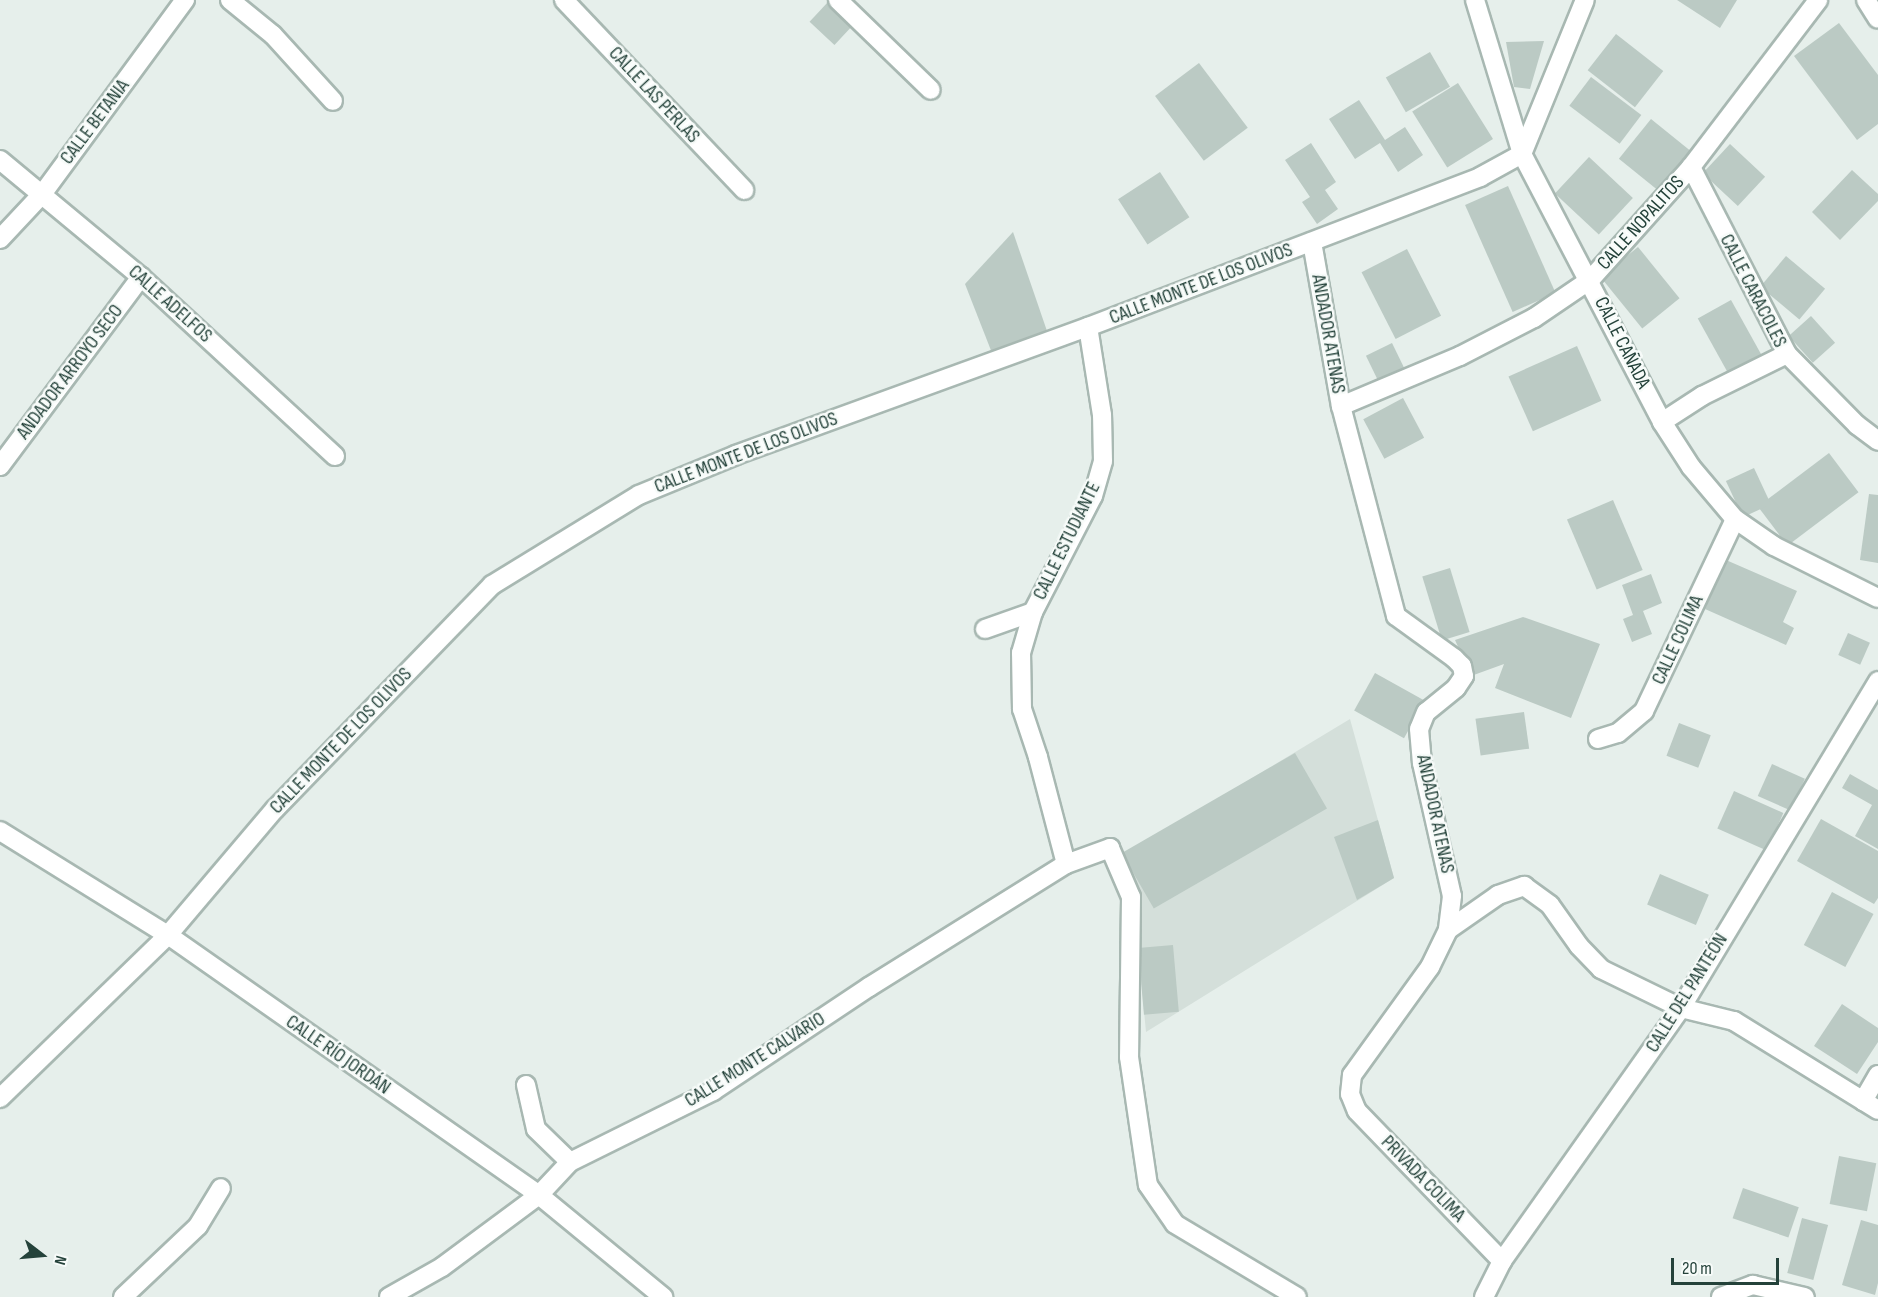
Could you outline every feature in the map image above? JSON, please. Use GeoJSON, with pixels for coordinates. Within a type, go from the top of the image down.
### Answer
{"type":"FeatureCollection","features":[{"type":"Feature","properties":{"kind":"street","name":"CALLE BETANIA"},"geometry":{"type":"LineString","coordinates":[[0,239],[43,193],[185,0]]}},
{"type":"Feature","properties":{"kind":"street"},"geometry":{"type":"LineString","coordinates":[[230,0],[273,35],[333,101]]}},
{"type":"Feature","properties":{"kind":"street","name":"CALLE LAS PERLAS"},"geometry":{"type":"LineString","coordinates":[[564,0],[744,190]]}},
{"type":"Feature","properties":{"kind":"street"},"geometry":{"type":"LineString","coordinates":[[838,0],[931,90]]}},
{"type":"Feature","properties":{"kind":"street","name":"CALLE CAÑADA"},"geometry":{"type":"LineString","coordinates":[[1476,0],[1522,154],[1590,280],[1662,423],[1691,467],[1735,519],[1774,546],[1878,598]]}},
{"type":"Feature","properties":{"kind":"street"},"geometry":{"type":"LineString","coordinates":[[1522,154],[1585,0]]}},
{"type":"Feature","properties":{"kind":"street","name":"CALLE NOPALITOS"},"geometry":{"type":"LineString","coordinates":[[1341,406],[1460,356],[1534,318],[1590,280],[1691,166],[1818,0]]}},
{"type":"Feature","properties":{"kind":"street"},"geometry":{"type":"LineString","coordinates":[[1866,0],[1878,18]]}},
{"type":"Feature","properties":{"kind":"street","name":"CALLE MONTE DE LOS OLIVOS"},"geometry":{"type":"LineString","coordinates":[[0,1098],[168,935],[275,809],[492,585],[639,495],[736,454],[1088,327],[1312,242],[1480,177],[1522,154]]}},
{"type":"Feature","properties":{"kind":"street","name":"CALLE ADELFOS"},"geometry":{"type":"LineString","coordinates":[[0,160],[43,193],[141,277],[335,456]]}},
{"type":"Feature","properties":{"kind":"street","name":"CALLE CARACOLES"},"geometry":{"type":"LineString","coordinates":[[1662,423],[1702,396],[1787,354],[1691,166]]}},
{"type":"Feature","properties":{"kind":"street","name":"ANDADOR ATENAS"},"geometry":{"type":"LineString","coordinates":[[1312,242],[1341,406],[1396,616],[1462,666],[1464,676],[1456,688],[1426,712],[1419,729],[1422,763],[1452,896],[1448,930]]}},
{"type":"Feature","properties":{"kind":"street","name":"ANDADOR ARROYO SECO"},"geometry":{"type":"LineString","coordinates":[[0,466],[141,277]]}},
{"type":"Feature","properties":{"kind":"street","name":"CALLE ESTUDIANTE"},"geometry":{"type":"LineString","coordinates":[[1066,864],[1038,757],[1022,709],[1021,653],[1033,612],[1093,496],[1103,461],[1102,415],[1088,327]]}},
{"type":"Feature","properties":{"kind":"street"},"geometry":{"type":"LineString","coordinates":[[1787,354],[1857,425],[1878,441]]}},
{"type":"Feature","properties":{"kind":"street","name":"CALLE COLIMA"},"geometry":{"type":"LineString","coordinates":[[1598,738],[1618,733],[1644,711],[1735,519]]}},
{"type":"Feature","properties":{"kind":"street"},"geometry":{"type":"LineString","coordinates":[[985,629],[1033,612]]}},
{"type":"Feature","properties":{"kind":"street","name":"CALLE DEL PANTEÓN"},"geometry":{"type":"LineString","coordinates":[[1484,1297],[1502,1261],[1681,1008],[1878,681]]}},
{"type":"Feature","properties":{"kind":"street","name":"CALLE RÍO JORDÁN"},"geometry":{"type":"LineString","coordinates":[[0,831],[168,935],[538,1195],[663,1297]]}},
{"type":"Feature","properties":{"kind":"street","name":"CALLE MONTE CALVARIO"},"geometry":{"type":"LineString","coordinates":[[388,1297],[442,1267],[538,1195],[570,1162],[713,1091],[869,987],[1066,864],[1110,848],[1131,897],[1129,1057],[1148,1185],[1175,1224],[1297,1297]]}},
{"type":"Feature","properties":{"kind":"street"},"geometry":{"type":"LineString","coordinates":[[1448,930],[1498,895],[1524,886],[1550,905],[1579,946],[1601,969],[1681,1008],[1734,1021],[1812,1067],[1870,1106],[1878,1075]]}},
{"type":"Feature","properties":{"kind":"street","name":"PRIVADA COLIMA"},"geometry":{"type":"LineString","coordinates":[[1448,930],[1430,966],[1352,1075],[1350,1094],[1358,1111],[1502,1261]]}},
{"type":"Feature","properties":{"kind":"street"},"geometry":{"type":"LineString","coordinates":[[526,1084],[536,1129],[570,1162]]}},
{"type":"Feature","properties":{"kind":"street"},"geometry":{"type":"LineString","coordinates":[[123,1297],[198,1226],[221,1188]]}},
{"type":"Feature","properties":{"kind":"street"},"geometry":{"type":"LineString","coordinates":[[1721,1297],[1753,1285],[1805,1297]]}},
{"type":"Feature","properties":{"kind":"shaded area"},"geometry":{"type":"Polygon","coordinates":[[[1350,719],[1394,878],[1146,1032],[1138,948],[1123,856],[1350,719]]]}},
{"type":"Feature","properties":{"kind":"building"},"geometry":{"type":"Polygon","coordinates":[[[1677,0],[1737,0],[1720,28],[1677,0]]]}},
{"type":"Feature","properties":{"kind":"building"},"geometry":{"type":"Polygon","coordinates":[[[828,2],[853,25],[834,45],[810,22],[828,2]]]}},
{"type":"Feature","properties":{"kind":"building"},"geometry":{"type":"Polygon","coordinates":[[[1839,23],[1878,75],[1878,124],[1857,140],[1794,56],[1839,23]]]}},
{"type":"Feature","properties":{"kind":"building"},"geometry":{"type":"Polygon","coordinates":[[[1616,34],[1663,71],[1635,107],[1588,70],[1616,34]]]}},
{"type":"Feature","properties":{"kind":"building"},"geometry":{"type":"Polygon","coordinates":[[[1544,41],[1530,89],[1514,87],[1506,42],[1544,41]]]}},
{"type":"Feature","properties":{"kind":"building"},"geometry":{"type":"Polygon","coordinates":[[[1430,52],[1450,87],[1406,112],[1386,78],[1430,52]]]}},
{"type":"Feature","properties":{"kind":"building"},"geometry":{"type":"Polygon","coordinates":[[[1199,63],[1248,128],[1204,161],[1155,96],[1199,63]]]}},
{"type":"Feature","properties":{"kind":"building"},"geometry":{"type":"Polygon","coordinates":[[[1591,77],[1641,115],[1620,144],[1569,106],[1591,77]]]}},
{"type":"Feature","properties":{"kind":"building"},"geometry":{"type":"Polygon","coordinates":[[[1458,83],[1493,139],[1447,168],[1412,112],[1458,83]]]}},
{"type":"Feature","properties":{"kind":"building"},"geometry":{"type":"Polygon","coordinates":[[[1359,100],[1385,140],[1405,127],[1423,155],[1398,172],[1380,143],[1355,159],[1329,119],[1359,100]]]}},
{"type":"Feature","properties":{"kind":"building"},"geometry":{"type":"Polygon","coordinates":[[[1651,119],[1691,151],[1659,191],[1619,159],[1651,119]]]}},
{"type":"Feature","properties":{"kind":"building"},"geometry":{"type":"Polygon","coordinates":[[[1311,143],[1336,182],[1325,190],[1338,209],[1317,224],[1302,202],[1310,197],[1285,160],[1311,143]]]}},
{"type":"Feature","properties":{"kind":"building"},"geometry":{"type":"Polygon","coordinates":[[[1730,144],[1765,177],[1738,206],[1703,173],[1730,144]]]}},
{"type":"Feature","properties":{"kind":"building"},"geometry":{"type":"Polygon","coordinates":[[[1589,157],[1633,198],[1599,234],[1555,194],[1589,157]]]}},
{"type":"Feature","properties":{"kind":"building"},"geometry":{"type":"Polygon","coordinates":[[[1852,170],[1878,194],[1878,201],[1840,240],[1812,212],[1852,170]]]}},
{"type":"Feature","properties":{"kind":"building"},"geometry":{"type":"Polygon","coordinates":[[[1160,172],[1189,217],[1147,245],[1118,199],[1160,172]]]}},
{"type":"Feature","properties":{"kind":"building"},"geometry":{"type":"Polygon","coordinates":[[[1508,186],[1556,293],[1513,312],[1465,205],[1508,186]]]}},
{"type":"Feature","properties":{"kind":"building"},"geometry":{"type":"Polygon","coordinates":[[[1013,232],[1047,331],[992,353],[965,284],[1013,232]]]}},
{"type":"Feature","properties":{"kind":"building"},"geometry":{"type":"Polygon","coordinates":[[[1638,247],[1680,298],[1642,328],[1601,277],[1638,247]]]}},
{"type":"Feature","properties":{"kind":"building"},"geometry":{"type":"Polygon","coordinates":[[[1407,249],[1441,316],[1396,339],[1362,272],[1407,249]]]}},
{"type":"Feature","properties":{"kind":"building"},"geometry":{"type":"Polygon","coordinates":[[[1786,256],[1825,289],[1799,319],[1760,287],[1786,256]]]}},
{"type":"Feature","properties":{"kind":"building"},"geometry":{"type":"Polygon","coordinates":[[[1731,300],[1762,355],[1728,374],[1698,318],[1731,300]]]}},
{"type":"Feature","properties":{"kind":"building"},"geometry":{"type":"Polygon","coordinates":[[[1811,316],[1835,343],[1813,363],[1789,336],[1811,316]]]}},
{"type":"Feature","properties":{"kind":"building"},"geometry":{"type":"Polygon","coordinates":[[[1392,343],[1406,372],[1380,384],[1366,356],[1392,343]]]}},
{"type":"Feature","properties":{"kind":"building"},"geometry":{"type":"Polygon","coordinates":[[[1577,346],[1601,401],[1533,431],[1508,377],[1577,346]]]}},
{"type":"Feature","properties":{"kind":"building"},"geometry":{"type":"Polygon","coordinates":[[[1403,398],[1424,438],[1384,459],[1363,419],[1403,398]]]}},
{"type":"Feature","properties":{"kind":"building"},"geometry":{"type":"Polygon","coordinates":[[[1829,453],[1858,492],[1787,546],[1758,507],[1829,453]]]}},
{"type":"Feature","properties":{"kind":"building"},"geometry":{"type":"Polygon","coordinates":[[[1754,468],[1771,504],[1743,517],[1726,481],[1754,468]]]}},
{"type":"Feature","properties":{"kind":"building"},"geometry":{"type":"Polygon","coordinates":[[[1869,494],[1878,495],[1878,563],[1860,560],[1869,494]]]}},
{"type":"Feature","properties":{"kind":"building"},"geometry":{"type":"Polygon","coordinates":[[[1613,500],[1643,570],[1597,589],[1567,520],[1613,500]]]}},
{"type":"Feature","properties":{"kind":"building"},"geometry":{"type":"Polygon","coordinates":[[[1726,560],[1797,591],[1783,622],[1794,628],[1786,645],[1705,609],[1726,560]]]}},
{"type":"Feature","properties":{"kind":"building"},"geometry":{"type":"Polygon","coordinates":[[[1450,568],[1470,632],[1442,641],[1422,576],[1450,568]]]}},
{"type":"Feature","properties":{"kind":"building"},"geometry":{"type":"Polygon","coordinates":[[[1651,574],[1662,603],[1643,611],[1652,634],[1632,642],[1623,619],[1633,615],[1622,585],[1651,574]]]}},
{"type":"Feature","properties":{"kind":"building"},"geometry":{"type":"Polygon","coordinates":[[[1523,617],[1600,644],[1571,718],[1495,688],[1504,664],[1471,676],[1455,640],[1523,617]]]}},
{"type":"Feature","properties":{"kind":"building"},"geometry":{"type":"Polygon","coordinates":[[[1848,633],[1870,643],[1860,665],[1838,655],[1848,633]]]}},
{"type":"Feature","properties":{"kind":"building"},"geometry":{"type":"Polygon","coordinates":[[[1375,673],[1425,701],[1404,738],[1354,711],[1375,673]]]}},
{"type":"Feature","properties":{"kind":"building"},"geometry":{"type":"Polygon","coordinates":[[[1524,712],[1529,749],[1481,755],[1475,719],[1524,712]]]}},
{"type":"Feature","properties":{"kind":"building"},"geometry":{"type":"Polygon","coordinates":[[[1679,723],[1711,735],[1698,768],[1666,756],[1679,723]]]}},
{"type":"Feature","properties":{"kind":"building"},"geometry":{"type":"Polygon","coordinates":[[[1295,753],[1327,808],[1154,908],[1122,853],[1295,753]]]}},
{"type":"Feature","properties":{"kind":"building"},"geometry":{"type":"Polygon","coordinates":[[[1772,764],[1805,779],[1791,811],[1758,796],[1772,764]]]}},
{"type":"Feature","properties":{"kind":"building"},"geometry":{"type":"Polygon","coordinates":[[[1850,774],[1878,790],[1878,849],[1855,836],[1872,805],[1842,788],[1850,774]]]}},
{"type":"Feature","properties":{"kind":"building"},"geometry":{"type":"Polygon","coordinates":[[[1734,791],[1783,813],[1767,850],[1717,828],[1734,791]]]}},
{"type":"Feature","properties":{"kind":"building"},"geometry":{"type":"Polygon","coordinates":[[[1821,819],[1878,851],[1878,898],[1874,904],[1797,861],[1821,819]]]}},
{"type":"Feature","properties":{"kind":"building"},"geometry":{"type":"Polygon","coordinates":[[[1378,820],[1394,878],[1357,900],[1334,837],[1378,820]]]}},
{"type":"Feature","properties":{"kind":"building"},"geometry":{"type":"Polygon","coordinates":[[[1660,874],[1709,895],[1696,925],[1647,904],[1660,874]]]}},
{"type":"Feature","properties":{"kind":"building"},"geometry":{"type":"Polygon","coordinates":[[[1832,892],[1873,914],[1845,967],[1804,945],[1832,892]]]}},
{"type":"Feature","properties":{"kind":"building"},"geometry":{"type":"Polygon","coordinates":[[[1173,945],[1179,1012],[1144,1015],[1138,948],[1173,945]]]}},
{"type":"Feature","properties":{"kind":"building"},"geometry":{"type":"Polygon","coordinates":[[[1842,1004],[1878,1028],[1878,1042],[1857,1074],[1814,1046],[1842,1004]]]}},
{"type":"Feature","properties":{"kind":"building"},"geometry":{"type":"Polygon","coordinates":[[[1839,1156],[1876,1163],[1867,1211],[1830,1204],[1839,1156]]]}},
{"type":"Feature","properties":{"kind":"building"},"geometry":{"type":"Polygon","coordinates":[[[1743,1188],[1799,1207],[1788,1237],[1733,1218],[1743,1188]]]}},
{"type":"Feature","properties":{"kind":"building"},"geometry":{"type":"Polygon","coordinates":[[[1802,1218],[1828,1225],[1813,1280],[1787,1273],[1802,1218]]]}},
{"type":"Feature","properties":{"kind":"building"},"geometry":{"type":"Polygon","coordinates":[[[1861,1220],[1878,1225],[1878,1283],[1875,1295],[1842,1285],[1861,1220]]]}}]}
